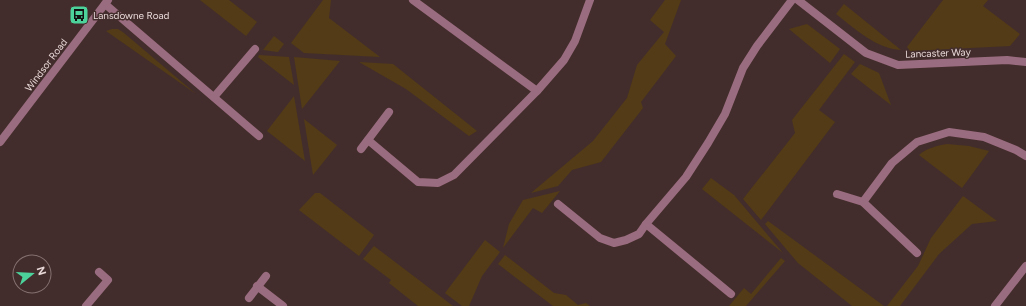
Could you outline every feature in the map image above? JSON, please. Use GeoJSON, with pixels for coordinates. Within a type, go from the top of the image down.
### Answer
{"type":"FeatureCollection","features":[{"type":"Feature","properties":{"kind":"street"},"geometry":{"type":"LineString","coordinates":[[413,0],[537,91]]}},
{"type":"Feature","properties":{"kind":"street"},"geometry":{"type":"LineString","coordinates":[[368,140],[418,182],[438,183],[454,175],[537,91],[564,60],[575,41],[590,0]]}},
{"type":"Feature","properties":{"kind":"street"},"geometry":{"type":"LineString","coordinates":[[558,204],[600,238],[614,243],[626,240],[639,234],[686,177],[725,114],[743,68],[757,46],[792,0]]}},
{"type":"Feature","properties":{"kind":"street","name":"Lancaster Way"},"geometry":{"type":"LineString","coordinates":[[798,0],[866,53],[898,65],[1007,60],[1026,62]]}},
{"type":"Feature","properties":{"kind":"street"},"geometry":{"type":"LineString","coordinates":[[107,2],[214,98],[259,136]]}},
{"type":"Feature","properties":{"kind":"street","name":"Windsor Road"},"geometry":{"type":"LineString","coordinates":[[0,142],[107,2]]}},
{"type":"Feature","properties":{"kind":"street"},"geometry":{"type":"LineString","coordinates":[[214,98],[255,49]]}},
{"type":"Feature","properties":{"kind":"street"},"geometry":{"type":"LineString","coordinates":[[361,149],[390,112]]}},
{"type":"Feature","properties":{"kind":"street"},"geometry":{"type":"LineString","coordinates":[[864,202],[892,163],[917,142],[949,132],[984,137],[1016,150],[1026,156]]}},
{"type":"Feature","properties":{"kind":"street"},"geometry":{"type":"LineString","coordinates":[[837,194],[864,202],[918,253]]}},
{"type":"Feature","properties":{"kind":"street"},"geometry":{"type":"LineString","coordinates":[[646,224],[731,294]]}},
{"type":"Feature","properties":{"kind":"street"},"geometry":{"type":"LineString","coordinates":[[995,306],[1026,266]]}},
{"type":"Feature","properties":{"kind":"street"},"geometry":{"type":"LineString","coordinates":[[86,306],[108,280],[99,272]]}},
{"type":"Feature","properties":{"kind":"street"},"geometry":{"type":"LineString","coordinates":[[249,298],[266,276]]}},
{"type":"Feature","properties":{"kind":"street"},"geometry":{"type":"LineString","coordinates":[[257,286],[283,306]]}},
{"type":"Feature","properties":{"kind":"shaded area"},"geometry":{"type":"Polygon","coordinates":[[[200,0],[229,0],[257,22],[246,36],[200,0]]]}},
{"type":"Feature","properties":{"kind":"shaded area"},"geometry":{"type":"Polygon","coordinates":[[[323,0],[331,0],[329,18],[380,57],[304,53],[291,43],[323,0]]]}},
{"type":"Feature","properties":{"kind":"shaded area"},"geometry":{"type":"Polygon","coordinates":[[[665,0],[681,0],[665,44],[676,56],[641,102],[643,108],[601,162],[572,170],[558,186],[531,193],[593,141],[627,98],[637,65],[664,32],[650,20],[665,0]]]}},
{"type":"Feature","properties":{"kind":"shaded area"},"geometry":{"type":"Polygon","coordinates":[[[943,0],[988,0],[983,6],[1020,34],[1010,46],[910,51],[907,47],[943,0]]]}},
{"type":"Feature","properties":{"kind":"shaded area"},"geometry":{"type":"Polygon","coordinates":[[[844,4],[901,50],[892,49],[875,42],[859,32],[836,14],[844,4]]]}},
{"type":"Feature","properties":{"kind":"shaded area"},"geometry":{"type":"Polygon","coordinates":[[[807,24],[840,49],[830,63],[789,29],[807,24]]]}},
{"type":"Feature","properties":{"kind":"shaded area"},"geometry":{"type":"Polygon","coordinates":[[[118,29],[124,33],[196,94],[106,31],[118,29]]]}},
{"type":"Feature","properties":{"kind":"shaded area"},"geometry":{"type":"Polygon","coordinates":[[[274,36],[284,44],[278,52],[263,50],[274,36]]]}},
{"type":"Feature","properties":{"kind":"shaded area"},"geometry":{"type":"Polygon","coordinates":[[[844,54],[855,62],[819,110],[835,122],[761,220],[743,199],[795,133],[792,120],[844,54]]]}},
{"type":"Feature","properties":{"kind":"shaded area"},"geometry":{"type":"Polygon","coordinates":[[[259,55],[289,57],[294,85],[258,57],[259,55]]]}},
{"type":"Feature","properties":{"kind":"shaded area"},"geometry":{"type":"Polygon","coordinates":[[[294,57],[340,61],[302,109],[294,57]]]}},
{"type":"Feature","properties":{"kind":"shaded area"},"geometry":{"type":"Polygon","coordinates":[[[359,62],[393,64],[477,131],[469,136],[406,89],[359,62]]]}},
{"type":"Feature","properties":{"kind":"shaded area"},"geometry":{"type":"Polygon","coordinates":[[[860,64],[879,73],[891,105],[851,74],[860,64]]]}},
{"type":"Feature","properties":{"kind":"shaded area"},"geometry":{"type":"Polygon","coordinates":[[[294,96],[305,161],[267,131],[294,96]]]}},
{"type":"Feature","properties":{"kind":"shaded area"},"geometry":{"type":"Polygon","coordinates":[[[304,119],[337,145],[313,175],[304,119]]]}},
{"type":"Feature","properties":{"kind":"shaded area"},"geometry":{"type":"Polygon","coordinates":[[[947,144],[969,146],[989,151],[962,188],[919,155],[932,148],[947,144]]]}},
{"type":"Feature","properties":{"kind":"shaded area"},"geometry":{"type":"Polygon","coordinates":[[[711,178],[734,195],[783,253],[702,189],[711,178]]]}},
{"type":"Feature","properties":{"kind":"shaded area"},"geometry":{"type":"Polygon","coordinates":[[[560,191],[542,213],[533,208],[503,248],[509,224],[523,200],[560,191]]]}},
{"type":"Feature","properties":{"kind":"shaded area"},"geometry":{"type":"Polygon","coordinates":[[[315,193],[320,193],[374,235],[359,256],[299,210],[315,193]]]}},
{"type":"Feature","properties":{"kind":"shaded area"},"geometry":{"type":"Polygon","coordinates":[[[963,196],[997,221],[972,224],[939,254],[900,306],[887,306],[918,266],[931,238],[963,196]]]}},
{"type":"Feature","properties":{"kind":"shaded area"},"geometry":{"type":"Polygon","coordinates":[[[768,221],[884,306],[852,306],[798,263],[765,224],[768,221]]]}},
{"type":"Feature","properties":{"kind":"shaded area"},"geometry":{"type":"Polygon","coordinates":[[[485,240],[500,252],[482,276],[469,306],[462,306],[445,293],[485,240]]]}},
{"type":"Feature","properties":{"kind":"shaded area"},"geometry":{"type":"Polygon","coordinates":[[[374,246],[453,306],[418,306],[389,283],[391,280],[363,259],[374,246]]]}},
{"type":"Feature","properties":{"kind":"shaded area"},"geometry":{"type":"Polygon","coordinates":[[[505,255],[554,293],[566,295],[578,305],[586,303],[590,306],[553,306],[498,264],[505,255]]]}},
{"type":"Feature","properties":{"kind":"shaded area"},"geometry":{"type":"Polygon","coordinates":[[[781,258],[785,261],[746,306],[729,306],[744,288],[751,294],[781,258]]]}},
{"type":"Feature","properties":{"kind":"place","name":"Lansdowne Road"},"geometry":{"type":"Point","coordinates":[79,15]}}]}
